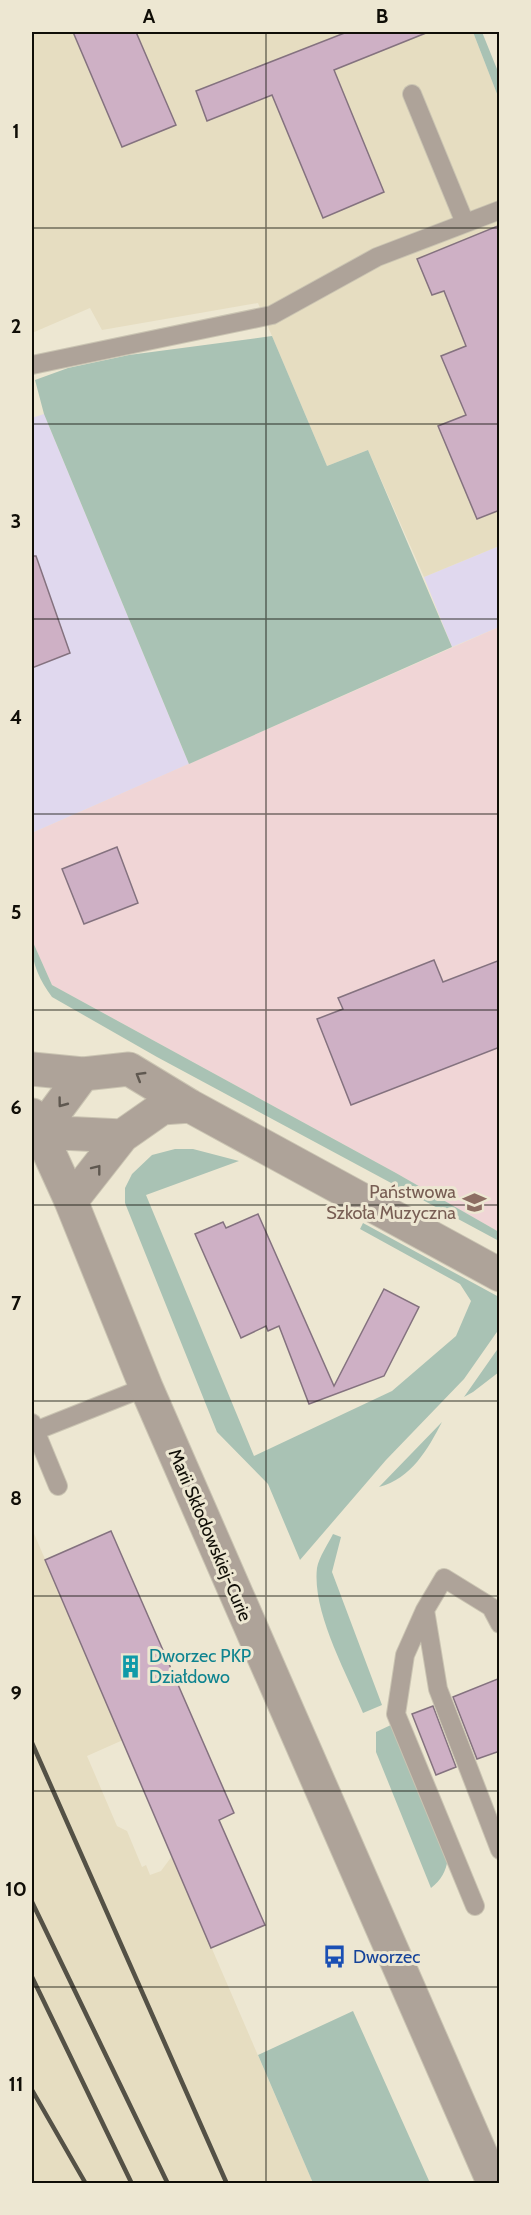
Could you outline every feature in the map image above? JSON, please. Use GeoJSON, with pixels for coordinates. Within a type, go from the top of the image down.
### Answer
{"type":"FeatureCollection","features":[{"type":"Feature","properties":{"kind":"street"},"geometry":{"type":"LineString","coordinates":[[32,1069],[83,1074],[129,1069],[190,1106],[500,1275]]}},
{"type":"Feature","properties":{"kind":"street"},"geometry":{"type":"LineString","coordinates":[[36,1124],[83,1074]]}},
{"type":"Feature","properties":{"kind":"street"},"geometry":{"type":"LineString","coordinates":[[71,1201],[122,1136],[162,1107],[190,1106]]}},
{"type":"Feature","properties":{"kind":"street"},"geometry":{"type":"LineString","coordinates":[[36,1124],[122,1136]]}},
{"type":"Feature","properties":{"kind":"street","name":"Marii Skłodowskiej-Curie"},"geometry":{"type":"LineString","coordinates":[[36,1124],[71,1201],[146,1387],[494,2184]]}},
{"type":"Feature","properties":{"kind":"lane"},"geometry":{"type":"LineString","coordinates":[[412,94],[465,223]]}},
{"type":"Feature","properties":{"kind":"lane"},"geometry":{"type":"LineString","coordinates":[[32,365],[272,315],[377,257],[500,210]]}},
{"type":"Feature","properties":{"kind":"lane"},"geometry":{"type":"LineString","coordinates":[[58,1486],[33,1427],[146,1387]]}},
{"type":"Feature","properties":{"kind":"lane"},"geometry":{"type":"LineString","coordinates":[[475,1906],[396,1714],[405,1655],[425,1610],[444,1578],[490,1607],[500,1624]]}},
{"type":"Feature","properties":{"kind":"lane"},"geometry":{"type":"LineString","coordinates":[[425,1610],[438,1689],[500,1850]]}},
{"type":"Feature","properties":{"kind":"shaded area"},"geometry":{"type":"Polygon","coordinates":[[[32,32],[473,32],[499,99],[499,546],[424,577],[368,450],[327,466],[258,303],[102,330],[90,308],[32,333],[32,32]]]}},
{"type":"Feature","properties":{"kind":"shaded area"},"geometry":{"type":"Polygon","coordinates":[[[44,414],[189,764],[32,833],[32,418],[44,414]]]}},
{"type":"Feature","properties":{"kind":"shaded area"},"geometry":{"type":"Polygon","coordinates":[[[499,546],[499,627],[452,647],[424,577],[499,546]]]}},
{"type":"Feature","properties":{"kind":"shaded area"},"geometry":{"type":"Polygon","coordinates":[[[499,627],[499,1232],[396,1173],[52,985],[32,940],[32,833],[499,627]]]}},
{"type":"Feature","properties":{"kind":"shaded area"},"geometry":{"type":"Polygon","coordinates":[[[32,1529],[123,1740],[87,1756],[117,1826],[127,1831],[142,1867],[146,1865],[150,1875],[161,1871],[172,1856],[313,2183],[32,2183],[32,1529]]]}},
{"type":"Feature","properties":{"kind":"green space"},"geometry":{"type":"Polygon","coordinates":[[[473,32],[482,32],[499,74],[499,99],[473,32]]]}},
{"type":"Feature","properties":{"kind":"green space"},"geometry":{"type":"Polygon","coordinates":[[[272,336],[327,466],[368,450],[452,647],[189,764],[44,414],[35,380],[68,368],[129,355],[272,336]]]}},
{"type":"Feature","properties":{"kind":"green space"},"geometry":{"type":"Polygon","coordinates":[[[32,940],[52,985],[396,1173],[499,1232],[499,1241],[157,1057],[52,997],[37,970],[32,940]]]}},
{"type":"Feature","properties":{"kind":"green space"},"geometry":{"type":"Polygon","coordinates":[[[175,1149],[193,1149],[239,1161],[146,1195],[254,1456],[392,1391],[456,1336],[471,1301],[460,1284],[360,1229],[363,1223],[499,1297],[499,1329],[464,1379],[386,1460],[300,1560],[268,1484],[217,1432],[125,1203],[125,1188],[132,1174],[152,1155],[175,1149]]]}},
{"type":"Feature","properties":{"kind":"green space"},"geometry":{"type":"Polygon","coordinates":[[[499,1347],[499,1372],[464,1397],[499,1347]]]}},
{"type":"Feature","properties":{"kind":"green space"},"geometry":{"type":"Polygon","coordinates":[[[442,1422],[417,1462],[400,1477],[379,1487],[442,1422]]]}},
{"type":"Feature","properties":{"kind":"green space"},"geometry":{"type":"Polygon","coordinates":[[[333,1534],[341,1537],[332,1572],[382,1705],[363,1713],[332,1642],[320,1603],[317,1568],[333,1534]]]}},
{"type":"Feature","properties":{"kind":"green space"},"geometry":{"type":"Polygon","coordinates":[[[393,1724],[448,1858],[443,1875],[431,1888],[376,1752],[376,1732],[393,1724]]]}},
{"type":"Feature","properties":{"kind":"green space"},"geometry":{"type":"Polygon","coordinates":[[[353,2011],[430,2183],[313,2183],[258,2055],[353,2011]]]}},
{"type":"Feature","properties":{"kind":"building"},"geometry":{"type":"Polygon","coordinates":[[[73,32],[136,32],[176,125],[122,147],[73,32]]]}},
{"type":"Feature","properties":{"kind":"building"},"geometry":{"type":"Polygon","coordinates":[[[347,32],[426,33],[334,70],[384,192],[323,218],[272,95],[207,121],[196,91],[347,32]]]}},
{"type":"Feature","properties":{"kind":"building"},"geometry":{"type":"Polygon","coordinates":[[[500,225],[500,510],[477,519],[438,426],[466,415],[441,356],[466,346],[444,291],[432,295],[417,259],[500,225]]]}},
{"type":"Feature","properties":{"kind":"building"},"geometry":{"type":"Polygon","coordinates":[[[32,556],[36,556],[70,653],[32,668],[32,556]]]}},
{"type":"Feature","properties":{"kind":"building"},"geometry":{"type":"Polygon","coordinates":[[[117,847],[138,903],[84,924],[62,869],[117,847]]]}},
{"type":"Feature","properties":{"kind":"building"},"geometry":{"type":"Polygon","coordinates":[[[434,960],[443,982],[500,960],[500,1047],[351,1105],[317,1019],[343,1009],[338,998],[434,960]]]}},
{"type":"Feature","properties":{"kind":"building"},"geometry":{"type":"Polygon","coordinates":[[[258,1214],[334,1386],[384,1289],[419,1307],[384,1376],[309,1404],[279,1326],[268,1331],[266,1326],[241,1338],[195,1234],[223,1222],[226,1228],[258,1214]]]}},
{"type":"Feature","properties":{"kind":"building","name":"Dworzec PKP Działdowo"},"geometry":{"type":"Polygon","coordinates":[[[111,1531],[234,1813],[219,1820],[265,1925],[211,1948],[45,1560],[111,1531]]]}},
{"type":"Feature","properties":{"kind":"building"},"geometry":{"type":"Polygon","coordinates":[[[500,1678],[500,1751],[477,1759],[453,1697],[500,1678]]]}},
{"type":"Feature","properties":{"kind":"building"},"geometry":{"type":"Polygon","coordinates":[[[433,1706],[456,1767],[436,1775],[412,1714],[433,1706]]]}},
{"type":"Feature","properties":{"kind":"railway"},"geometry":{"type":"LineString","coordinates":[[32,1743],[227,2184]]}},
{"type":"Feature","properties":{"kind":"railway"},"geometry":{"type":"LineString","coordinates":[[32,1902],[168,2184]]}},
{"type":"Feature","properties":{"kind":"railway"},"geometry":{"type":"LineString","coordinates":[[32,1977],[132,2184]]}},
{"type":"Feature","properties":{"kind":"railway"},"geometry":{"type":"LineString","coordinates":[[32,2090],[86,2184]]}},
{"type":"Feature","properties":{"kind":"place","name":"Państwowa Szkoła Muzyczna"},"geometry":{"type":"Point","coordinates":[474,1202]}},
{"type":"Feature","properties":{"kind":"place","name":"Dworzec PKP Działdowo"},"geometry":{"type":"Point","coordinates":[131,1666]}},
{"type":"Feature","properties":{"kind":"place","name":"Dworzec"},"geometry":{"type":"Point","coordinates":[335,1957]}}]}
